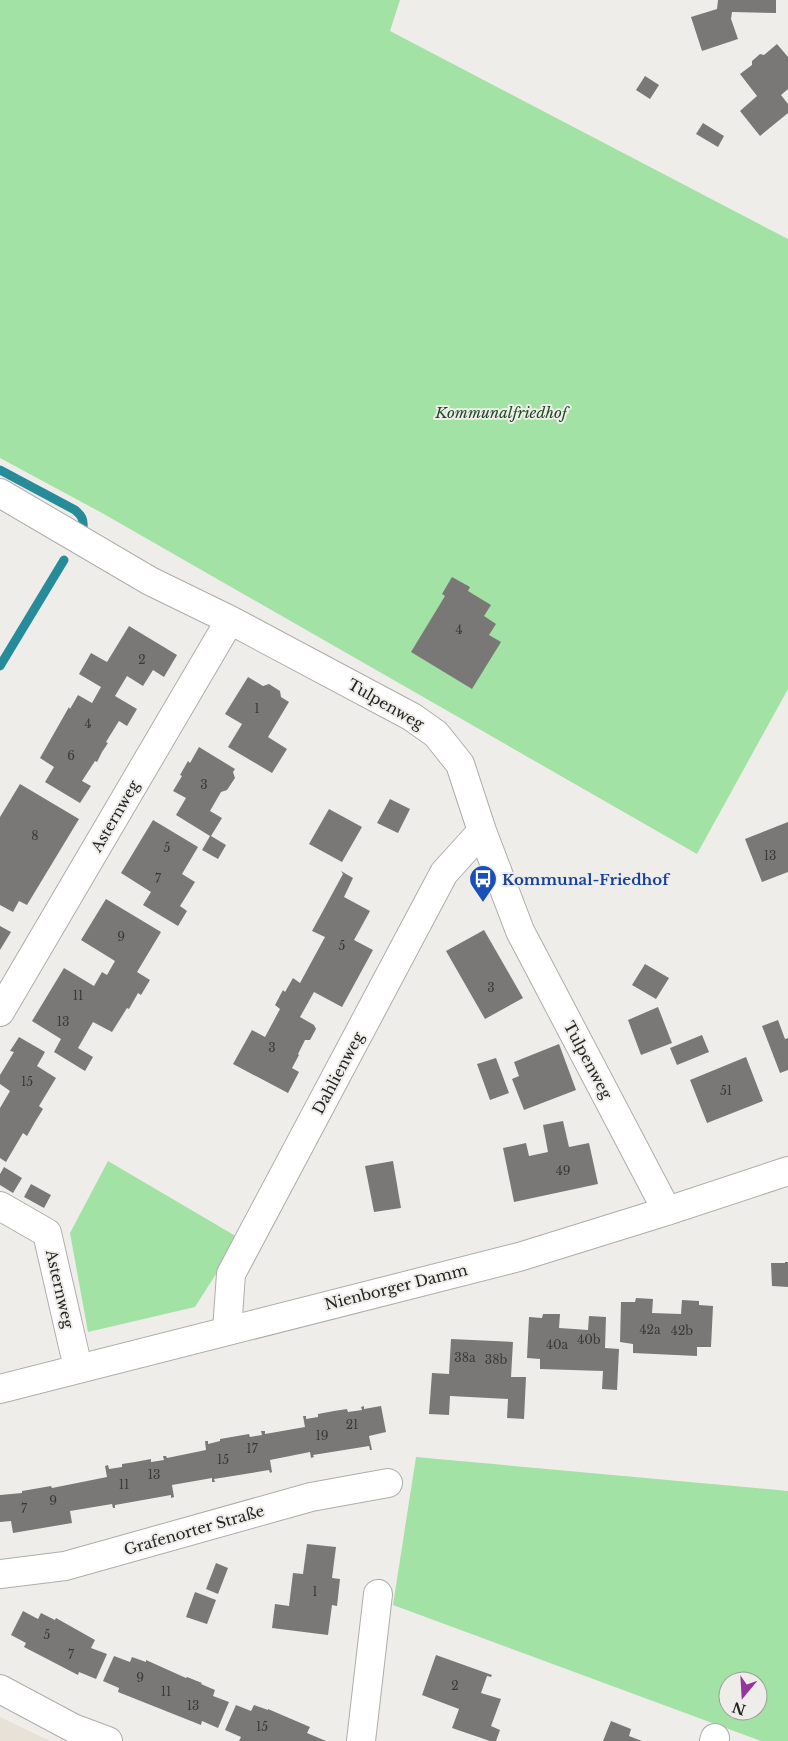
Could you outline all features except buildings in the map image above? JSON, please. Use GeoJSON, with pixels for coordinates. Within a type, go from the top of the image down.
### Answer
{"type":"FeatureCollection","features":[{"type":"Feature","properties":{"kind":"street","name":"Tulpenweg"},"geometry":{"type":"LineString","coordinates":[[0,493],[150,581],[230,620],[412,716],[436,734],[460,764],[482,831],[520,931],[667,1211]]}},
{"type":"Feature","properties":{"kind":"street","name":"Asternweg"},"geometry":{"type":"LineString","coordinates":[[0,1012],[230,620]]}},
{"type":"Feature","properties":{"kind":"street","name":"Dahlienweg"},"geometry":{"type":"LineString","coordinates":[[226,1330],[232,1274],[444,873],[482,831]]}},
{"type":"Feature","properties":{"kind":"street","name":"Nienborger Damm"},"geometry":{"type":"LineString","coordinates":[[0,1389],[519,1257],[667,1211],[788,1170]]}},
{"type":"Feature","properties":{"kind":"street","name":"Asternweg"},"geometry":{"type":"LineString","coordinates":[[0,1206],[47,1233],[78,1368]]}},
{"type":"Feature","properties":{"kind":"street","name":"Grafenorter Straße"},"geometry":{"type":"LineString","coordinates":[[0,1574],[65,1566],[311,1497],[388,1484]]}},
{"type":"Feature","properties":{"kind":"street"},"geometry":{"type":"LineString","coordinates":[[361,1741],[378,1594]]}},
{"type":"Feature","properties":{"kind":"street"},"geometry":{"type":"LineString","coordinates":[[0,1689],[73,1728],[108,1741]]}},
{"type":"Feature","properties":{"kind":"shaded area"},"geometry":{"type":"Polygon","coordinates":[[[0,1717],[50,1741],[0,1741],[0,1717]]]}},
{"type":"Feature","properties":{"kind":"green space","name":"Kommunalfriedhof"},"geometry":{"type":"Polygon","coordinates":[[[0,0],[400,0],[390,31],[788,239],[788,689],[697,854],[102,513],[0,458],[0,0]]]}},
{"type":"Feature","properties":{"kind":"green space"},"geometry":{"type":"Polygon","coordinates":[[[108,1161],[239,1238],[195,1307],[88,1332],[70,1233],[108,1161]]]}},
{"type":"Feature","properties":{"kind":"green space"},"geometry":{"type":"Polygon","coordinates":[[[416,1457],[788,1491],[788,1741],[761,1741],[393,1605],[416,1457]]]}},
{"type":"Feature","properties":{"kind":"waterway"},"geometry":{"type":"LineString","coordinates":[[0,470],[75,510],[82,517],[83,527]]}},
{"type":"Feature","properties":{"kind":"waterway"},"geometry":{"type":"LineString","coordinates":[[0,666],[64,560]]}},
{"type":"Feature","properties":{"kind":"place","name":"Kommunal-Friedhof"},"geometry":{"type":"Point","coordinates":[483,903]}}]}
